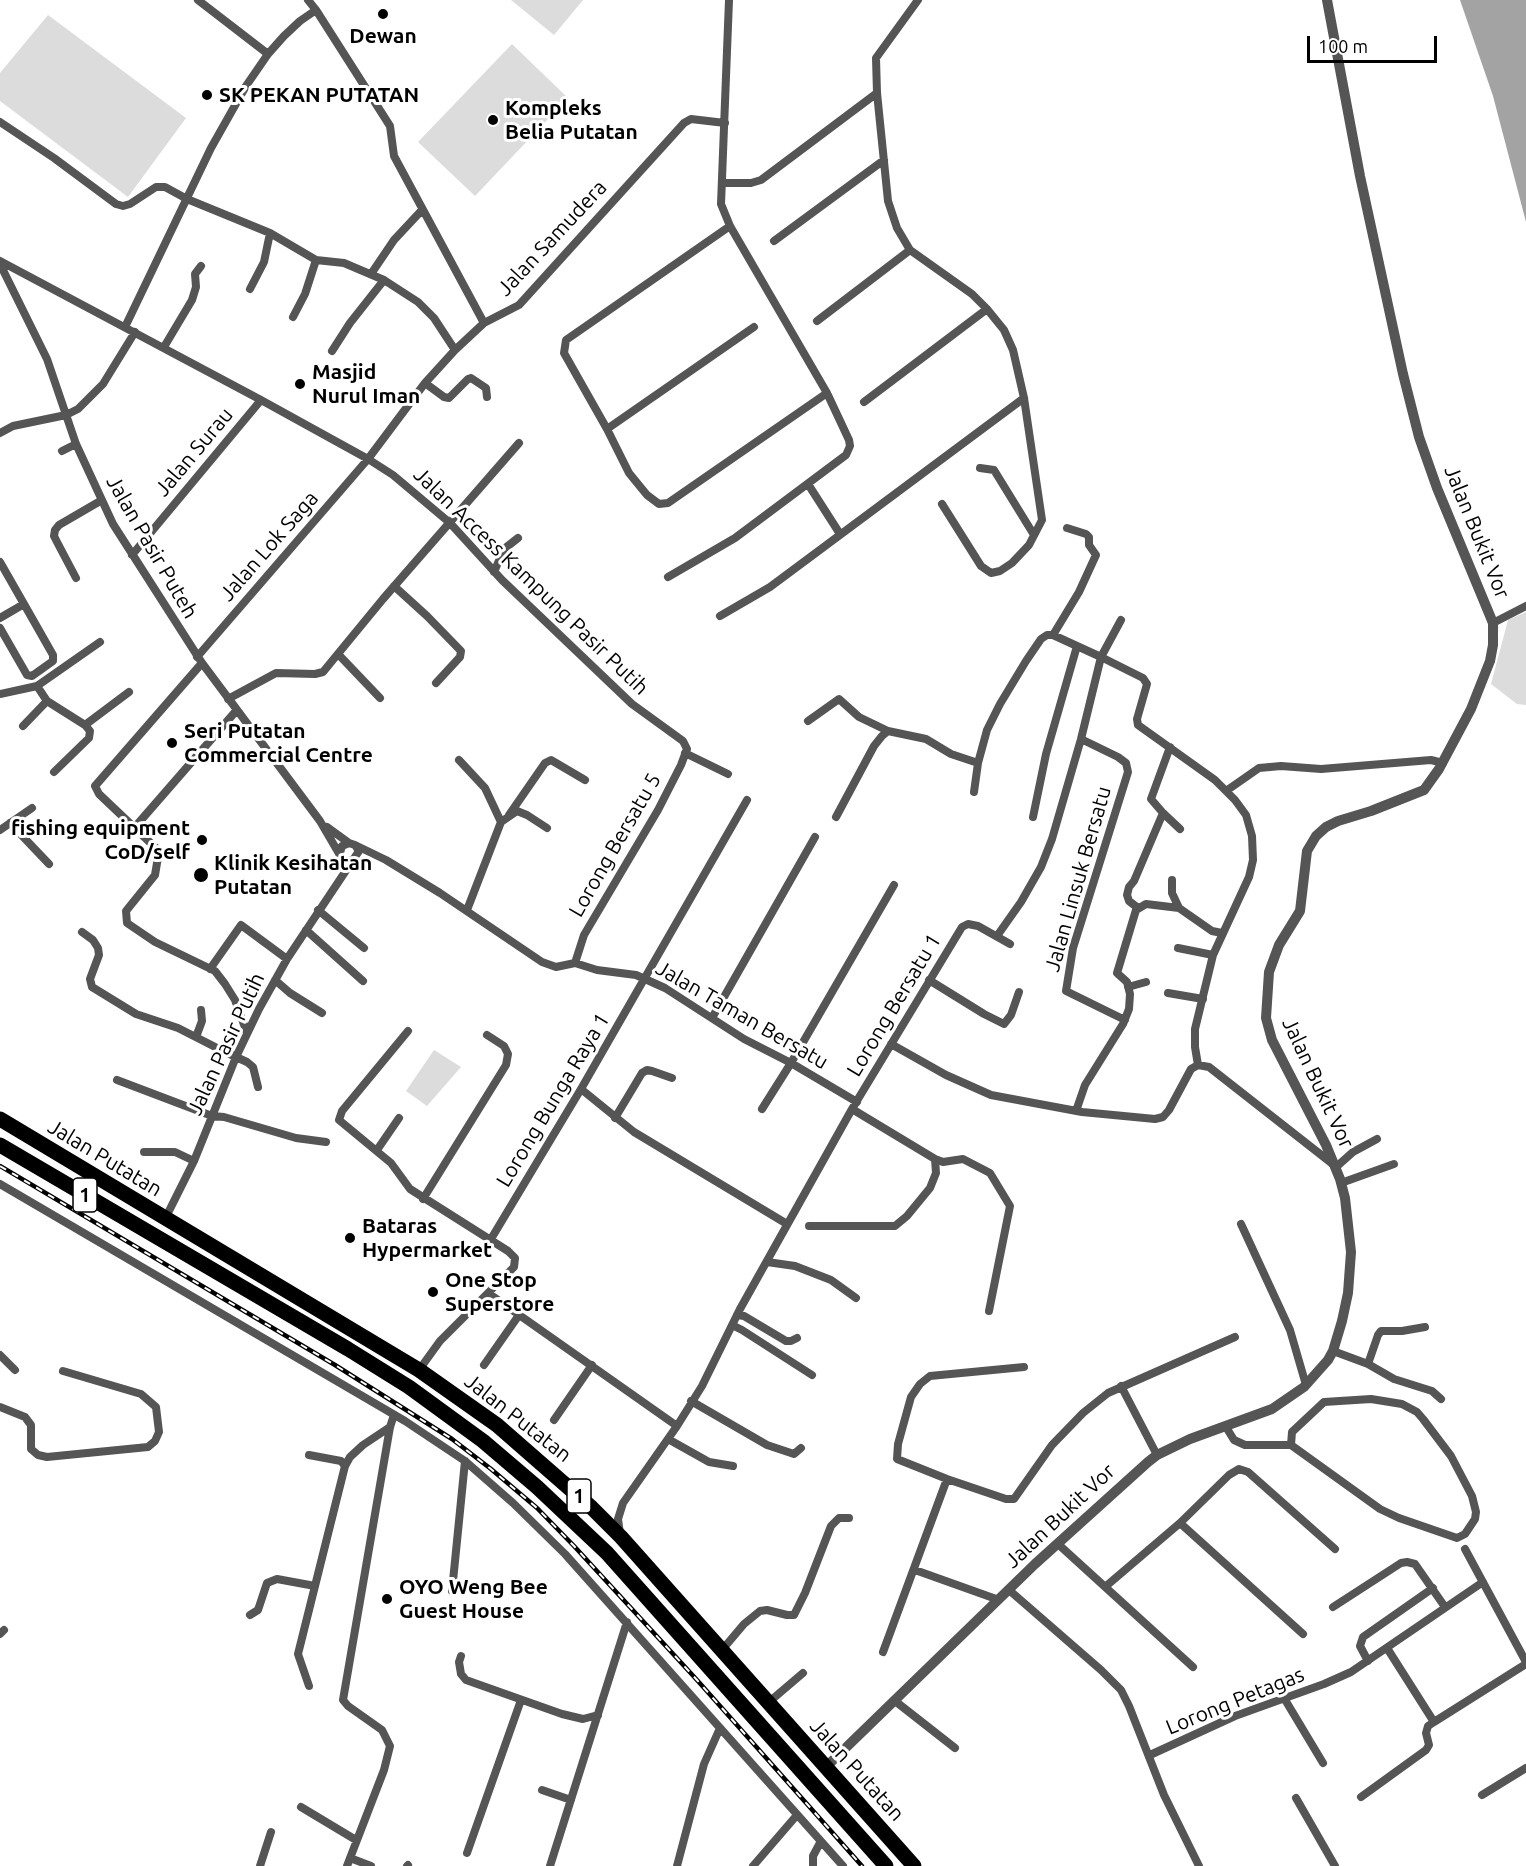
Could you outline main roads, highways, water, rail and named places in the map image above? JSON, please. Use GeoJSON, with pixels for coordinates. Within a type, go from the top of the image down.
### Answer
{"type":"FeatureCollection","features":[{"type":"Feature","properties":{"kind":"highway","name":"Jalan Putatan"},"geometry":{"type":"LineString","coordinates":[[0,1119],[419,1370],[497,1425],[552,1471],[621,1537],[914,1866]]}},
{"type":"Feature","properties":{"kind":"highway","name":"Jalan Putatan"},"geometry":{"type":"LineString","coordinates":[[0,1145],[348,1348],[409,1387],[476,1435],[537,1487],[607,1554],[886,1866]]}},
{"type":"Feature","properties":{"kind":"highway"},"geometry":{"type":"LineString","coordinates":[[81,1193],[93,1174]]}},
{"type":"Feature","properties":{"kind":"highway"},"geometry":{"type":"LineString","coordinates":[[165,1219],[171,1244]]}},
{"type":"Feature","properties":{"kind":"highway"},"geometry":{"type":"LineString","coordinates":[[537,1487],[552,1471]]}},
{"type":"Feature","properties":{"kind":"highway"},"geometry":{"type":"LineString","coordinates":[[806,1774],[824,1763]]}},
{"type":"Feature","properties":{"kind":"railway"},"geometry":{"type":"LineString","coordinates":[[0,1166],[335,1365],[452,1439],[491,1469],[537,1508],[574,1546],[862,1866]]}},
{"type":"Feature","properties":{"kind":"place","name":"Dewan"},"geometry":{"type":"Point","coordinates":[383,14]}},
{"type":"Feature","properties":{"kind":"place","name":"SK PEKAN PUTATAN"},"geometry":{"type":"Point","coordinates":[207,95]}},
{"type":"Feature","properties":{"kind":"place","name":"Kompleks Belia Putatan"},"geometry":{"type":"Point","coordinates":[493,120]}},
{"type":"Feature","properties":{"kind":"place","name":"Masjid Nurul Iman"},"geometry":{"type":"Point","coordinates":[300,384]}},
{"type":"Feature","properties":{"kind":"place","name":"Seri Putatan Commercial Centre"},"geometry":{"type":"Point","coordinates":[172,743]}},
{"type":"Feature","properties":{"kind":"place","name":"fishing equipment CoD/self"},"geometry":{"type":"Point","coordinates":[202,840]}},
{"type":"Feature","properties":{"kind":"place","name":"Klinik Kesihatan Putatan"},"geometry":{"type":"Point","coordinates":[201,875]}},
{"type":"Feature","properties":{"kind":"place","name":"Bataras Hypermarket"},"geometry":{"type":"Point","coordinates":[350,1238]}},
{"type":"Feature","properties":{"kind":"place","name":"One Stop Superstore"},"geometry":{"type":"Point","coordinates":[433,1292]}},
{"type":"Feature","properties":{"kind":"place","name":"OYO Weng Bee Guest House"},"geometry":{"type":"Point","coordinates":[387,1599]}}]}
